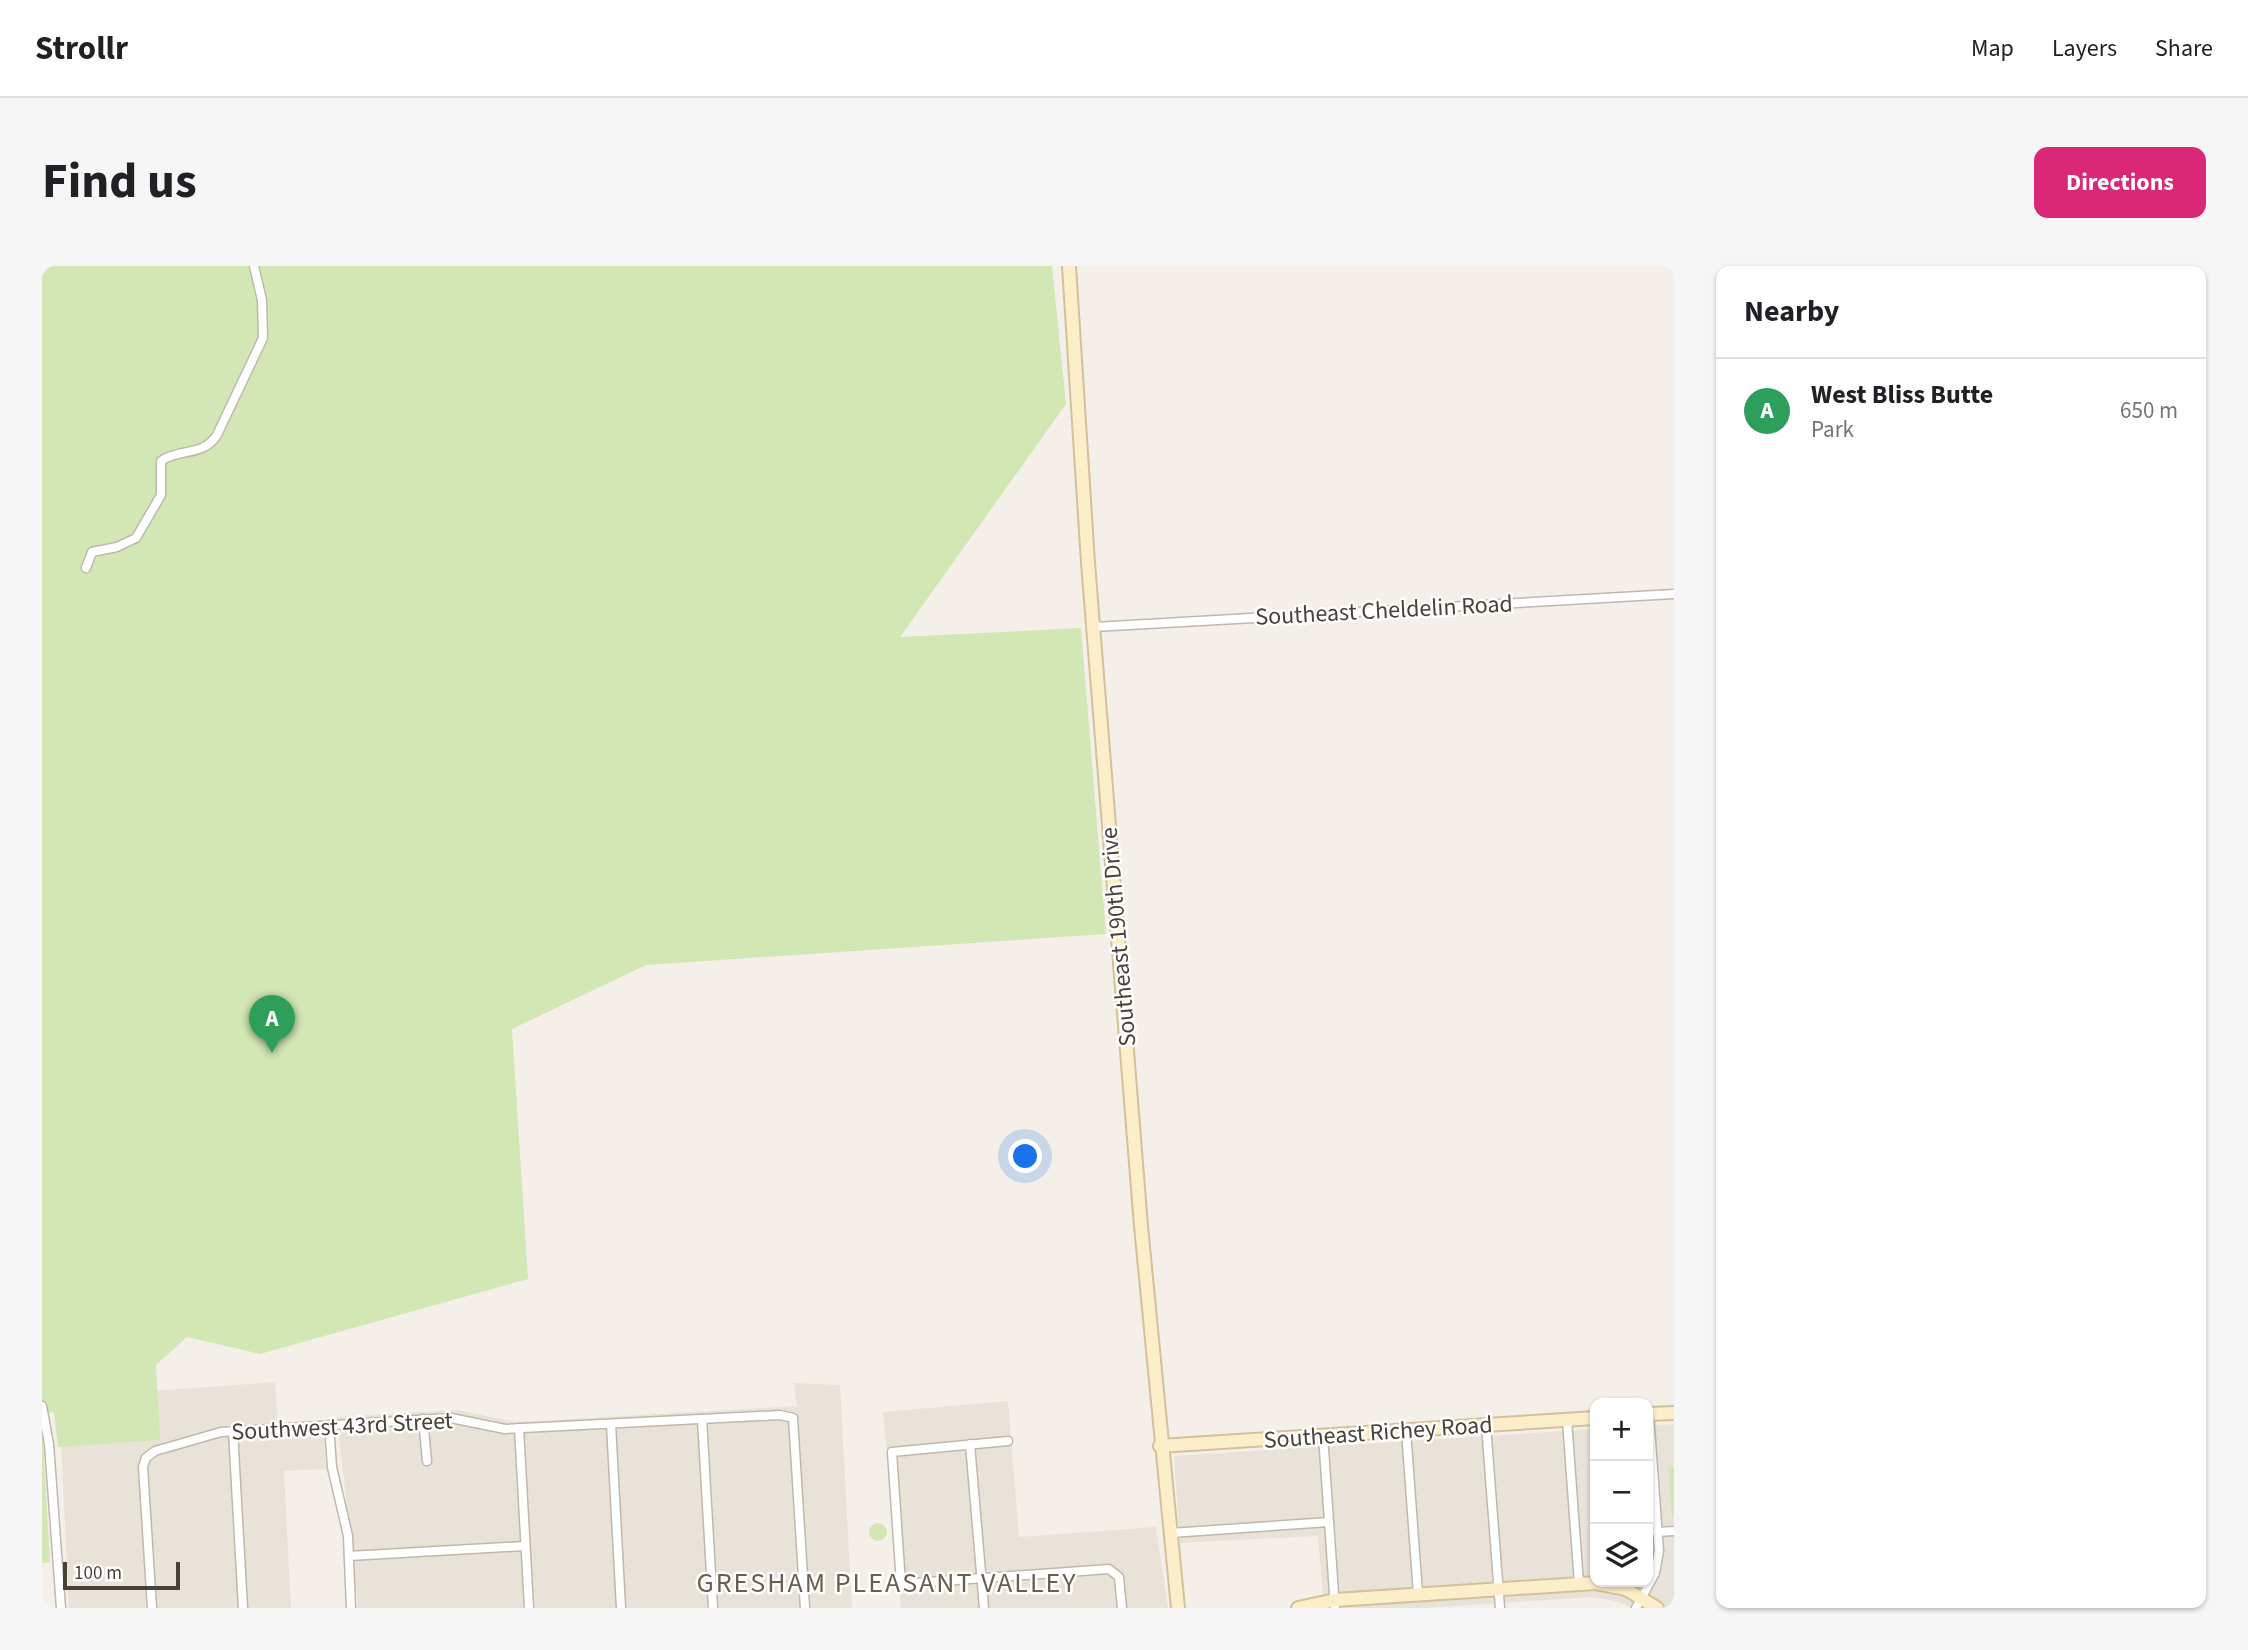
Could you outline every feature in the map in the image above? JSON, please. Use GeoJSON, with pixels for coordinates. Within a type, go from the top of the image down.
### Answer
{"type":"FeatureCollection","features":[{"type":"Feature","properties":{"kind":"main road","name":"Southeast 190th Drive"},"geometry":{"type":"LineString","coordinates":[[1069,266],[1094,627],[1160,1446],[1178,1608]]}},
{"type":"Feature","properties":{"kind":"main road"},"geometry":{"type":"LineString","coordinates":[[1653,1414],[1674,1413]]}},
{"type":"Feature","properties":{"kind":"main road","name":"Southeast Richey Road"},"geometry":{"type":"LineString","coordinates":[[1160,1446],[1590,1418]]}},
{"type":"Feature","properties":{"kind":"main road"},"geometry":{"type":"LineString","coordinates":[[1298,1608],[1418,1594],[1579,1584],[1611,1584],[1639,1603],[1657,1608]]}},
{"type":"Feature","properties":{"kind":"street"},"geometry":{"type":"LineString","coordinates":[[86,568],[92,552],[130,542],[141,532],[161,495],[161,461],[206,447],[217,435],[263,338],[262,300],[254,266]]}},
{"type":"Feature","properties":{"kind":"street","name":"Southeast Cheldelin Road"},"geometry":{"type":"LineString","coordinates":[[1094,627],[1674,594]]}},
{"type":"Feature","properties":{"kind":"street"},"geometry":{"type":"LineString","coordinates":[[42,1406],[49,1444],[61,1608]]}},
{"type":"Feature","properties":{"kind":"street","name":"Southwest 43rd Street"},"geometry":{"type":"LineString","coordinates":[[152,1608],[143,1467],[146,1457],[155,1451],[214,1433],[424,1419],[460,1418],[505,1429],[780,1415],[793,1418],[805,1608]]}},
{"type":"Feature","properties":{"kind":"street"},"geometry":{"type":"LineString","coordinates":[[424,1419],[427,1461]]}},
{"type":"Feature","properties":{"kind":"street"},"geometry":{"type":"LineString","coordinates":[[702,1419],[713,1608]]}},
{"type":"Feature","properties":{"kind":"street"},"geometry":{"type":"LineString","coordinates":[[1567,1420],[1579,1584]]}},
{"type":"Feature","properties":{"kind":"street"},"geometry":{"type":"LineString","coordinates":[[611,1424],[621,1608]]}},
{"type":"Feature","properties":{"kind":"street"},"geometry":{"type":"LineString","coordinates":[[329,1425],[332,1467],[346,1517],[351,1608]]}},
{"type":"Feature","properties":{"kind":"street"},"geometry":{"type":"LineString","coordinates":[[1486,1425],[1500,1608]]}},
{"type":"Feature","properties":{"kind":"street"},"geometry":{"type":"LineString","coordinates":[[519,1428],[528,1608]]}},
{"type":"Feature","properties":{"kind":"street"},"geometry":{"type":"LineString","coordinates":[[1406,1430],[1418,1594]]}},
{"type":"Feature","properties":{"kind":"street"},"geometry":{"type":"LineString","coordinates":[[233,1431],[243,1608]]}},
{"type":"Feature","properties":{"kind":"street"},"geometry":{"type":"LineString","coordinates":[[1323,1435],[1335,1604]]}},
{"type":"Feature","properties":{"kind":"street"},"geometry":{"type":"LineString","coordinates":[[1008,1441],[892,1452],[902,1585],[1109,1569],[1116,1572],[1122,1608]]}},
{"type":"Feature","properties":{"kind":"street"},"geometry":{"type":"LineString","coordinates":[[970,1444],[984,1608]]}},
{"type":"Feature","properties":{"kind":"street"},"geometry":{"type":"LineString","coordinates":[[1639,1603],[1658,1562],[1652,1461]]}},
{"type":"Feature","properties":{"kind":"street"},"geometry":{"type":"LineString","coordinates":[[1171,1533],[1329,1522]]}},
{"type":"Feature","properties":{"kind":"street"},"geometry":{"type":"LineString","coordinates":[[1657,1532],[1674,1531]]}},
{"type":"Feature","properties":{"kind":"street"},"geometry":{"type":"LineString","coordinates":[[349,1556],[525,1546]]}},
{"type":"Feature","properties":{"kind":"shaded area"},"geometry":{"type":"Polygon","coordinates":[[[275,1382],[279,1436],[323,1433],[326,1469],[284,1471],[291,1608],[69,1608],[61,1444],[152,1391],[275,1382]]]}},
{"type":"Feature","properties":{"kind":"shaded area"},"geometry":{"type":"Polygon","coordinates":[[[794,1383],[840,1385],[852,1608],[358,1608],[337,1417],[457,1410],[516,1422],[797,1406],[794,1383]]]}},
{"type":"Feature","properties":{"kind":"shaded area"},"geometry":{"type":"Polygon","coordinates":[[[1008,1401],[1019,1537],[1156,1527],[1168,1608],[901,1608],[883,1412],[1008,1401]]]}},
{"type":"Feature","properties":{"kind":"shaded area"},"geometry":{"type":"Polygon","coordinates":[[[1674,1424],[1674,1608],[1631,1608],[1616,1601],[1592,1597],[1425,1608],[1324,1608],[1318,1536],[1180,1543],[1174,1456],[1590,1429],[1590,1587],[1653,1587],[1653,1426],[1674,1424]]]}},
{"type":"Feature","properties":{"kind":"green space"},"geometry":{"type":"Polygon","coordinates":[[[42,266],[1052,266],[1066,404],[900,637],[1081,628],[1106,934],[646,965],[512,1029],[528,1279],[260,1354],[187,1337],[156,1365],[160,1440],[58,1447],[54,1412],[42,1414],[42,266]]]}},
{"type":"Feature","properties":{"kind":"green space"},"geometry":{"type":"Polygon","coordinates":[[[42,1424],[50,1562],[42,1563],[42,1424]]]}},
{"type":"Feature","properties":{"kind":"green space"},"geometry":{"type":"Polygon","coordinates":[[[1668,1467],[1674,1467],[1674,1518],[1672,1518],[1668,1467]]]}},
{"type":"Feature","properties":{"kind":"green space"},"geometry":{"type":"Polygon","coordinates":[[[874,1523],[882,1523],[887,1532],[885,1539],[874,1541],[869,1536],[869,1528],[874,1523]]]}},
{"type":"Feature","properties":{"kind":"place","name":"West Bliss Butte"},"geometry":{"type":"Point","coordinates":[272,1053]}},
{"type":"Feature","properties":{"kind":"district","name":"GRESHAM PLEASANT VALLEY"},"geometry":{"type":"Point","coordinates":[887,1582]}}]}
